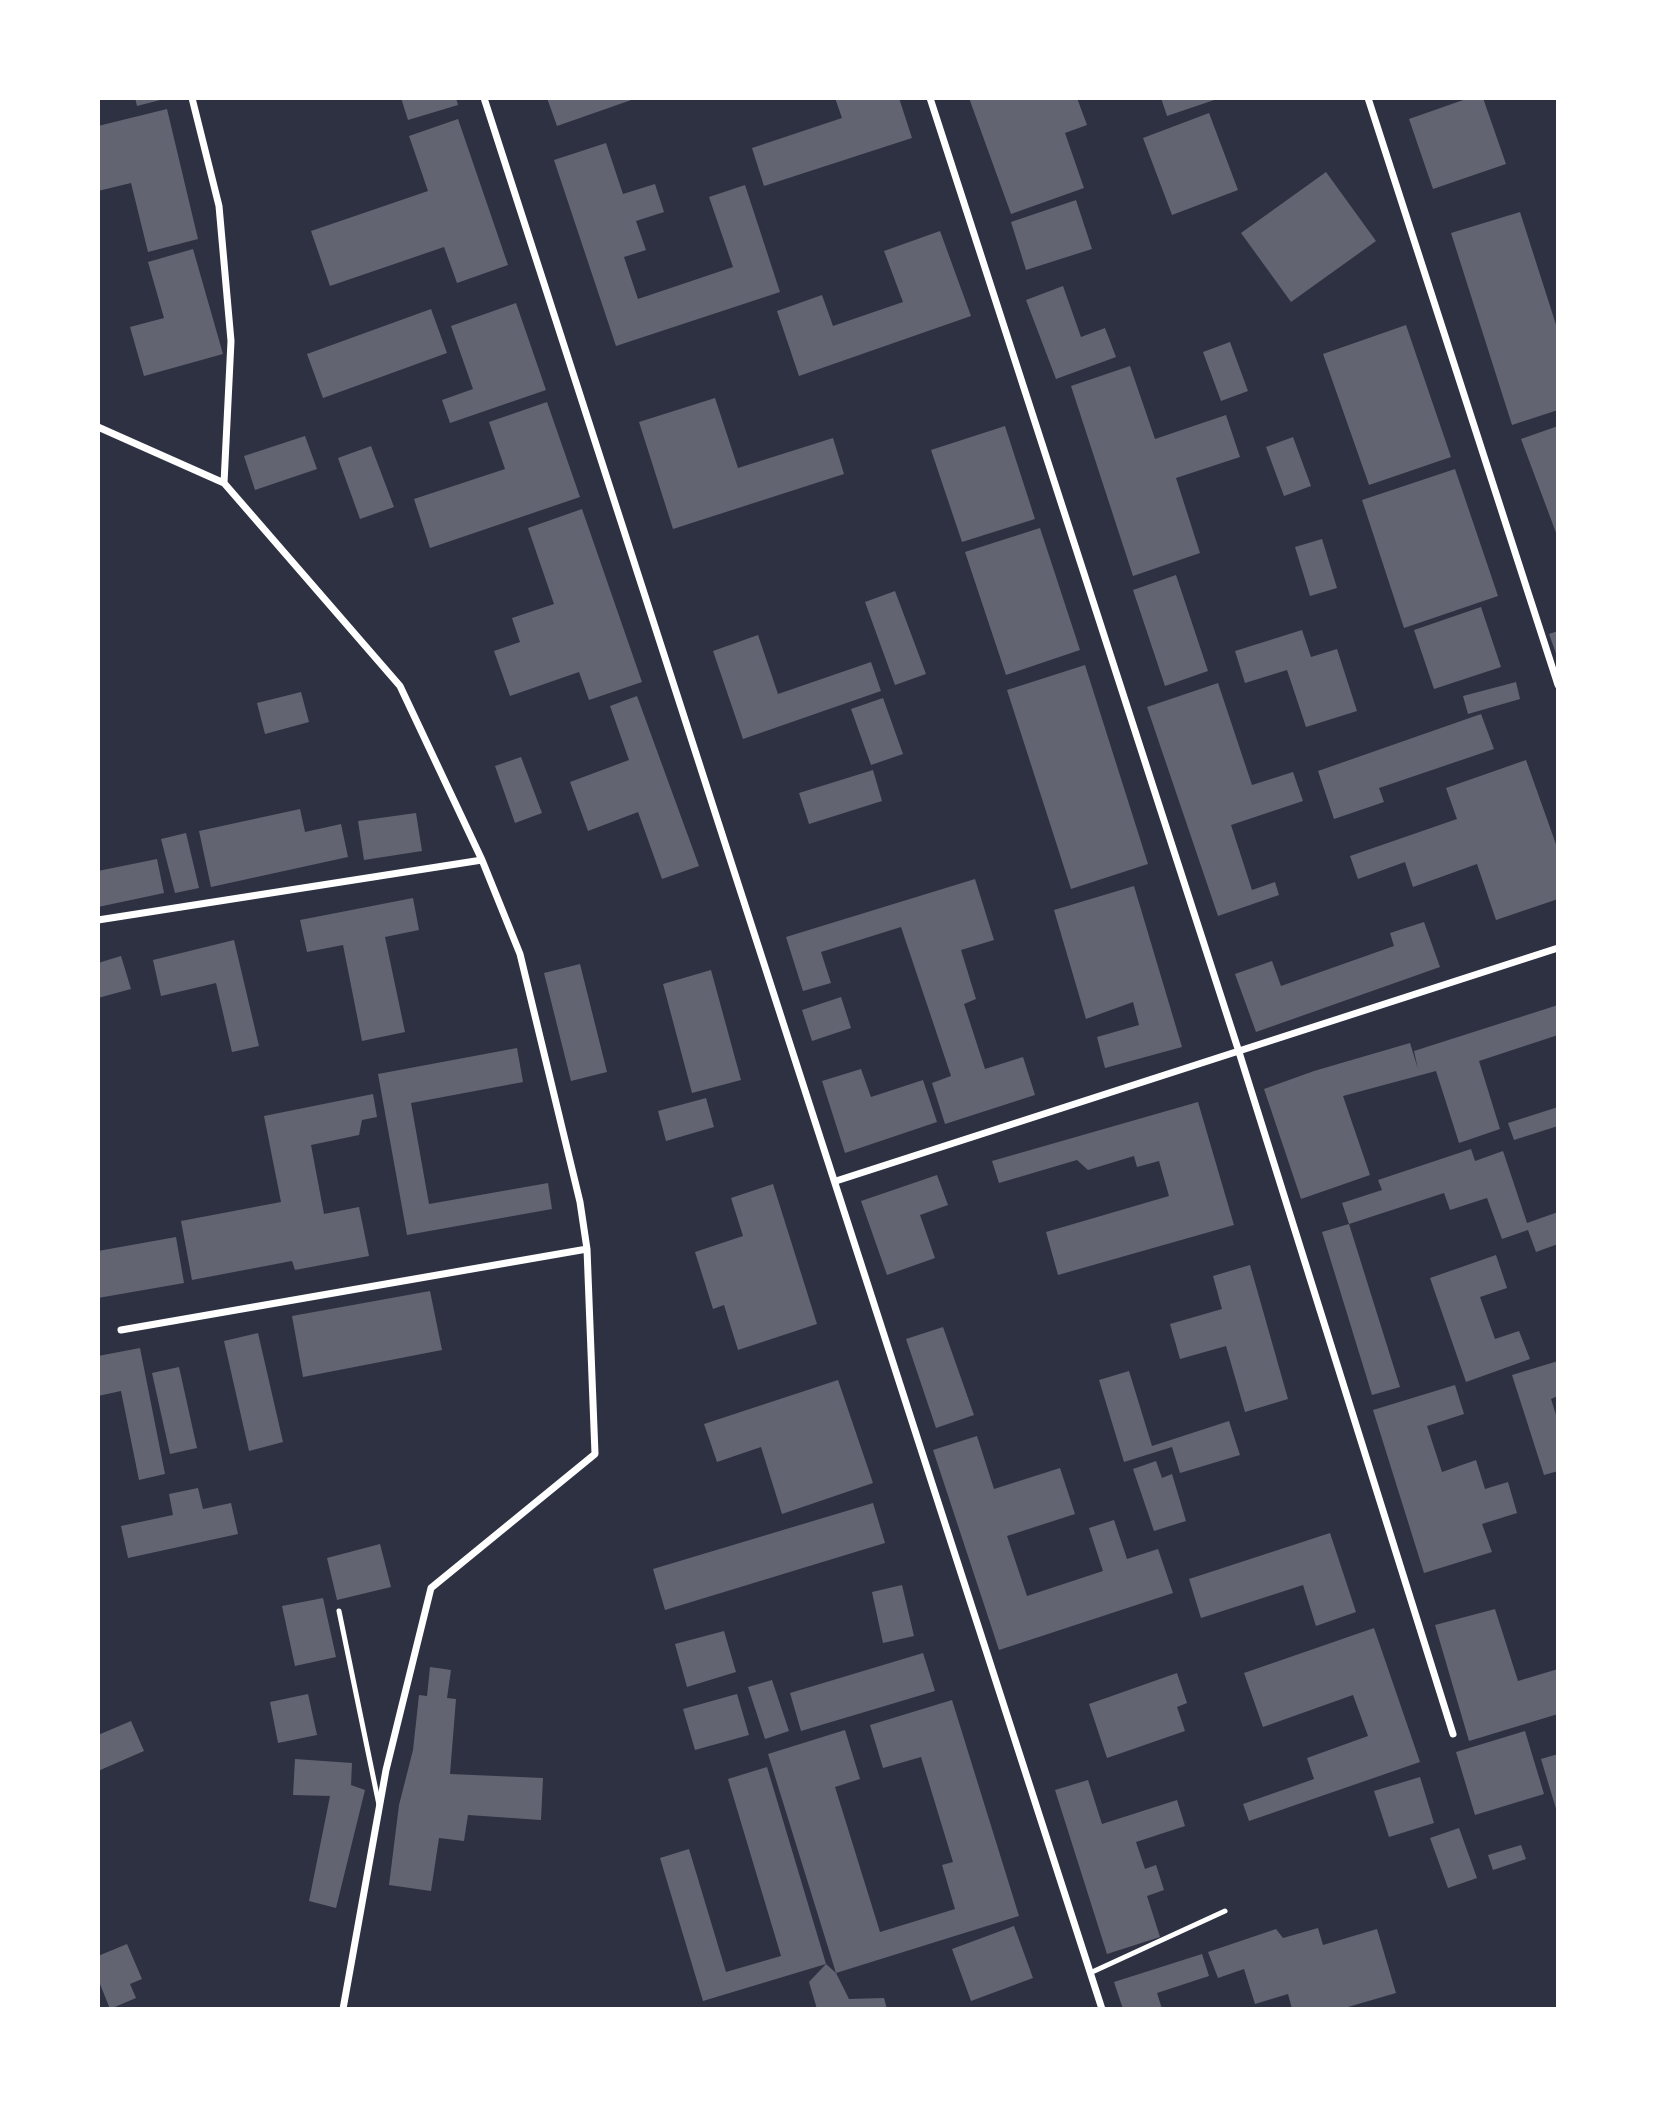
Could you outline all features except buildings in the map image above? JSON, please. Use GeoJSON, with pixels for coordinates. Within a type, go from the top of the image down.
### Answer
{"type":"FeatureCollection","features":[{"type":"Feature","properties":{"kind":"street"},"geometry":{"type":"LineString","coordinates":[[192,98],[219,206],[230,328],[224,483]]}},
{"type":"Feature","properties":{"kind":"street"},"geometry":{"type":"LineString","coordinates":[[484,98],[1102,2009]]}},
{"type":"Feature","properties":{"kind":"street"},"geometry":{"type":"LineString","coordinates":[[930,98],[1239,1052],[1453,1734]]}},
{"type":"Feature","properties":{"kind":"street"},"geometry":{"type":"LineString","coordinates":[[1368,98],[1558,685]]}},
{"type":"Feature","properties":{"kind":"street"},"geometry":{"type":"LineString","coordinates":[[98,426],[224,483],[400,685],[482,860],[520,954],[580,1202],[587,1249],[595,1454],[431,1588],[386,1770],[343,2009]]}},
{"type":"Feature","properties":{"kind":"street"},"geometry":{"type":"LineString","coordinates":[[98,920],[482,860]]}},
{"type":"Feature","properties":{"kind":"street"},"geometry":{"type":"LineString","coordinates":[[836,1181],[1558,948]]}},
{"type":"Feature","properties":{"kind":"street"},"geometry":{"type":"LineString","coordinates":[[121,1330],[587,1249]]}},
{"type":"Feature","properties":{"kind":"lane"},"geometry":{"type":"LineString","coordinates":[[339,1611],[379,1808]]}},
{"type":"Feature","properties":{"kind":"lane"},"geometry":{"type":"LineString","coordinates":[[1090,1973],[1225,1911]]}}]}
